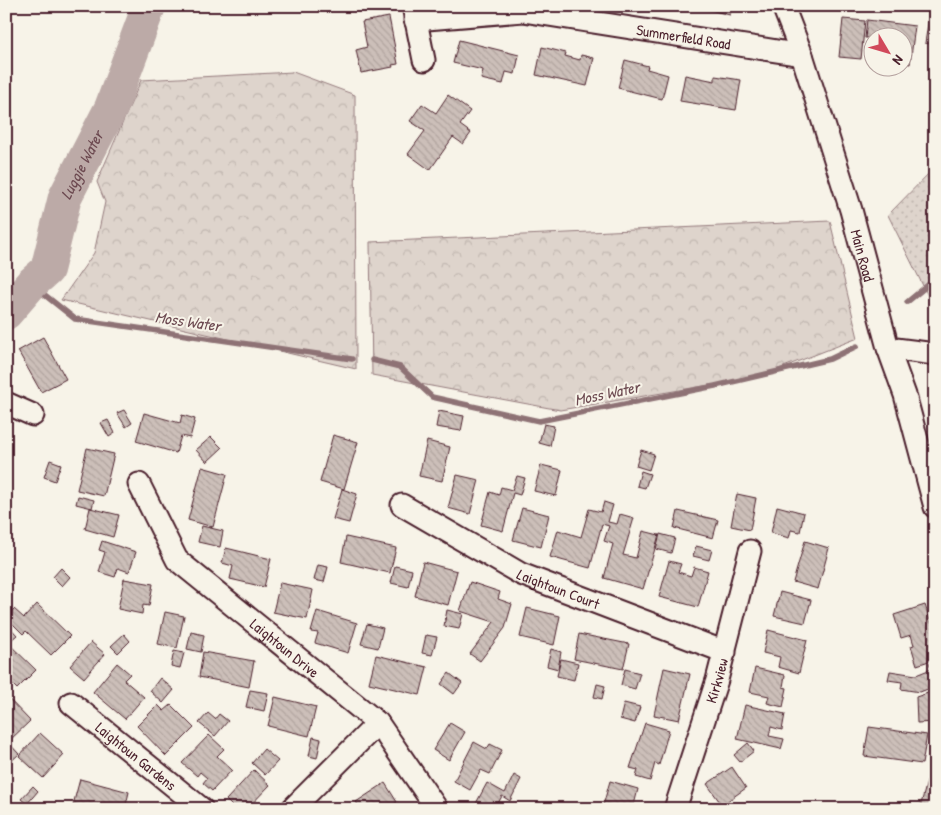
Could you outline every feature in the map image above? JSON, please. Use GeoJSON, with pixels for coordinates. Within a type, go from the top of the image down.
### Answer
{"type":"FeatureCollection","features":[{"type":"Feature","properties":{"kind":"street","name":"Main Road"},"geometry":{"type":"LineString","coordinates":[[783,6],[802,55],[851,210],[888,348],[905,395],[935,507]]}},
{"type":"Feature","properties":{"kind":"street","name":"Summerfield Road"},"geometry":{"type":"LineString","coordinates":[[424,60],[414,13],[524,11],[802,55]]}},
{"type":"Feature","properties":{"kind":"street"},"geometry":{"type":"LineString","coordinates":[[888,348],[935,354]]}},
{"type":"Feature","properties":{"kind":"street"},"geometry":{"type":"LineString","coordinates":[[6,402],[33,415]]}},
{"type":"Feature","properties":{"kind":"street","name":"Laightoun Drive"},"geometry":{"type":"LineString","coordinates":[[140,484],[177,560],[378,723],[437,809]]}},
{"type":"Feature","properties":{"kind":"street","name":"Laightoun Court"},"geometry":{"type":"LineString","coordinates":[[402,505],[521,574],[724,652]]}},
{"type":"Feature","properties":{"kind":"street","name":"Kirkview"},"geometry":{"type":"LineString","coordinates":[[675,809],[717,680],[750,551]]}},
{"type":"Feature","properties":{"kind":"street","name":"Laightoun Gardens"},"geometry":{"type":"LineString","coordinates":[[71,703],[202,809]]}},
{"type":"Feature","properties":{"kind":"street"},"geometry":{"type":"LineString","coordinates":[[292,809],[378,723]]}},
{"type":"Feature","properties":{"kind":"green space"},"geometry":{"type":"Polygon","coordinates":[[[293,72],[355,95],[356,369],[61,300],[94,253],[105,202],[97,182],[141,80],[293,72]]]}},
{"type":"Feature","properties":{"kind":"green space"},"geometry":{"type":"Polygon","coordinates":[[[935,167],[935,310],[888,215],[935,167]]]}},
{"type":"Feature","properties":{"kind":"green space"},"geometry":{"type":"Polygon","coordinates":[[[830,221],[858,338],[758,377],[560,410],[372,375],[370,242],[830,221]]]}},
{"type":"Feature","properties":{"kind":"building"},"geometry":{"type":"Polygon","coordinates":[[[694,6],[732,6],[730,15],[694,6]]]}},
{"type":"Feature","properties":{"kind":"building"},"geometry":{"type":"Polygon","coordinates":[[[389,17],[398,64],[392,65],[393,67],[361,73],[356,50],[367,47],[362,22],[389,17]]]}},
{"type":"Feature","properties":{"kind":"building"},"geometry":{"type":"Polygon","coordinates":[[[929,17],[935,18],[935,45],[925,43],[929,17]]]}},
{"type":"Feature","properties":{"kind":"building"},"geometry":{"type":"Polygon","coordinates":[[[843,19],[865,21],[861,59],[839,57],[843,19]]]}},
{"type":"Feature","properties":{"kind":"building"},"geometry":{"type":"Polygon","coordinates":[[[867,20],[915,26],[914,34],[914,28],[866,28],[867,20]]]}},
{"type":"Feature","properties":{"kind":"building"},"geometry":{"type":"Polygon","coordinates":[[[459,40],[519,55],[515,74],[506,72],[503,84],[481,79],[483,70],[453,63],[459,40]]]}},
{"type":"Feature","properties":{"kind":"building"},"geometry":{"type":"Polygon","coordinates":[[[542,47],[566,53],[565,56],[580,60],[581,55],[594,58],[587,86],[536,75],[542,47]]]}},
{"type":"Feature","properties":{"kind":"building"},"geometry":{"type":"Polygon","coordinates":[[[625,60],[648,66],[647,69],[668,75],[662,99],[618,88],[625,60]]]}},
{"type":"Feature","properties":{"kind":"building"},"geometry":{"type":"Polygon","coordinates":[[[685,75],[715,81],[715,76],[741,80],[736,110],[680,101],[685,75]]]}},
{"type":"Feature","properties":{"kind":"building"},"geometry":{"type":"Polygon","coordinates":[[[448,95],[470,111],[460,125],[471,133],[463,144],[453,137],[430,170],[408,154],[425,131],[410,121],[422,104],[436,113],[448,95]]]}},
{"type":"Feature","properties":{"kind":"building"},"geometry":{"type":"Polygon","coordinates":[[[43,337],[66,379],[41,392],[18,351],[43,337]]]}},
{"type":"Feature","properties":{"kind":"building"},"geometry":{"type":"Polygon","coordinates":[[[124,410],[132,423],[126,427],[117,413],[124,410]]]}},
{"type":"Feature","properties":{"kind":"building"},"geometry":{"type":"Polygon","coordinates":[[[439,411],[464,416],[461,431],[436,427],[439,411]]]}},
{"type":"Feature","properties":{"kind":"building"},"geometry":{"type":"Polygon","coordinates":[[[144,413],[180,423],[182,415],[195,419],[190,438],[181,436],[176,453],[136,441],[144,413]]]}},
{"type":"Feature","properties":{"kind":"building"},"geometry":{"type":"Polygon","coordinates":[[[108,420],[115,433],[109,437],[101,423],[108,420]]]}},
{"type":"Feature","properties":{"kind":"building"},"geometry":{"type":"Polygon","coordinates":[[[544,424],[554,426],[550,446],[539,443],[544,424]]]}},
{"type":"Feature","properties":{"kind":"building"},"geometry":{"type":"Polygon","coordinates":[[[333,435],[358,442],[344,489],[320,482],[333,435]]]}},
{"type":"Feature","properties":{"kind":"building"},"geometry":{"type":"Polygon","coordinates":[[[211,437],[222,448],[207,462],[196,450],[211,437]]]}},
{"type":"Feature","properties":{"kind":"building"},"geometry":{"type":"Polygon","coordinates":[[[427,441],[450,447],[442,481],[419,476],[427,441]]]}},
{"type":"Feature","properties":{"kind":"building"},"geometry":{"type":"Polygon","coordinates":[[[87,448],[114,454],[104,496],[77,490],[87,448]]]}},
{"type":"Feature","properties":{"kind":"building"},"geometry":{"type":"Polygon","coordinates":[[[641,450],[654,454],[649,470],[636,466],[641,450]]]}},
{"type":"Feature","properties":{"kind":"building"},"geometry":{"type":"Polygon","coordinates":[[[50,460],[61,464],[55,481],[44,477],[50,460]]]}},
{"type":"Feature","properties":{"kind":"building"},"geometry":{"type":"Polygon","coordinates":[[[541,465],[562,470],[556,496],[534,491],[541,465]]]}},
{"type":"Feature","properties":{"kind":"building"},"geometry":{"type":"Polygon","coordinates":[[[202,467],[227,474],[213,527],[188,520],[202,467]]]}},
{"type":"Feature","properties":{"kind":"building"},"geometry":{"type":"Polygon","coordinates":[[[641,471],[650,474],[645,488],[637,486],[641,471]]]}},
{"type":"Feature","properties":{"kind":"building"},"geometry":{"type":"Polygon","coordinates":[[[457,475],[479,480],[470,514],[448,508],[457,475]]]}},
{"type":"Feature","properties":{"kind":"building"},"geometry":{"type":"Polygon","coordinates":[[[517,476],[525,478],[520,495],[513,493],[503,531],[481,525],[490,492],[499,495],[501,487],[512,490],[517,476]]]}},
{"type":"Feature","properties":{"kind":"building"},"geometry":{"type":"Polygon","coordinates":[[[342,489],[357,494],[349,523],[333,519],[342,489]]]}},
{"type":"Feature","properties":{"kind":"building"},"geometry":{"type":"Polygon","coordinates":[[[737,494],[756,498],[750,530],[731,526],[737,494]]]}},
{"type":"Feature","properties":{"kind":"building"},"geometry":{"type":"Polygon","coordinates":[[[78,496],[94,500],[92,508],[76,504],[78,496]]]}},
{"type":"Feature","properties":{"kind":"building"},"geometry":{"type":"Polygon","coordinates":[[[604,502],[613,505],[608,522],[617,524],[620,514],[634,518],[623,555],[636,558],[643,531],[659,535],[643,589],[604,578],[613,544],[604,541],[609,526],[602,524],[590,568],[550,557],[558,530],[581,537],[589,509],[601,512],[604,502]]]}},
{"type":"Feature","properties":{"kind":"building"},"geometry":{"type":"Polygon","coordinates":[[[777,506],[804,513],[800,532],[791,530],[789,538],[771,533],[777,506]]]}},
{"type":"Feature","properties":{"kind":"building"},"geometry":{"type":"Polygon","coordinates":[[[90,508],[119,515],[113,537],[85,529],[90,508]]]}},
{"type":"Feature","properties":{"kind":"building"},"geometry":{"type":"Polygon","coordinates":[[[522,508],[549,515],[541,547],[513,540],[522,508]]]}},
{"type":"Feature","properties":{"kind":"building"},"geometry":{"type":"Polygon","coordinates":[[[678,511],[718,520],[713,538],[674,528],[678,511]]]}},
{"type":"Feature","properties":{"kind":"building"},"geometry":{"type":"Polygon","coordinates":[[[202,526],[223,531],[220,547],[198,542],[202,526]]]}},
{"type":"Feature","properties":{"kind":"building"},"geometry":{"type":"Polygon","coordinates":[[[660,534],[675,538],[671,553],[656,549],[660,534]]]}},
{"type":"Feature","properties":{"kind":"building"},"geometry":{"type":"Polygon","coordinates":[[[346,537],[396,548],[390,573],[341,562],[346,537]]]}},
{"type":"Feature","properties":{"kind":"building"},"geometry":{"type":"Polygon","coordinates":[[[102,541],[136,552],[129,572],[118,568],[115,577],[99,572],[105,552],[99,550],[102,541]]]}},
{"type":"Feature","properties":{"kind":"building"},"geometry":{"type":"Polygon","coordinates":[[[805,541],[829,548],[818,589],[793,582],[805,541]]]}},
{"type":"Feature","properties":{"kind":"building"},"geometry":{"type":"Polygon","coordinates":[[[696,546],[712,550],[709,560],[693,556],[696,546]]]}},
{"type":"Feature","properties":{"kind":"building"},"geometry":{"type":"Polygon","coordinates":[[[226,548],[271,559],[264,587],[230,579],[233,566],[222,563],[226,548]]]}},
{"type":"Feature","properties":{"kind":"building"},"geometry":{"type":"Polygon","coordinates":[[[669,561],[681,564],[678,572],[691,576],[694,567],[708,571],[698,607],[659,597],[669,561]]]}},
{"type":"Feature","properties":{"kind":"building"},"geometry":{"type":"Polygon","coordinates":[[[423,562],[457,571],[448,605],[415,596],[423,562]]]}},
{"type":"Feature","properties":{"kind":"building"},"geometry":{"type":"Polygon","coordinates":[[[318,565],[328,567],[324,582],[314,580],[318,565]]]}},
{"type":"Feature","properties":{"kind":"building"},"geometry":{"type":"Polygon","coordinates":[[[395,566],[412,570],[408,587],[391,583],[395,566]]]}},
{"type":"Feature","properties":{"kind":"building"},"geometry":{"type":"Polygon","coordinates":[[[61,568],[70,577],[62,586],[53,577],[61,568]]]}},
{"type":"Feature","properties":{"kind":"building"},"geometry":{"type":"Polygon","coordinates":[[[124,579],[153,584],[149,606],[143,605],[142,614],[118,609],[124,579]]]}},
{"type":"Feature","properties":{"kind":"building"},"geometry":{"type":"Polygon","coordinates":[[[470,582],[500,592],[498,599],[512,604],[505,628],[480,661],[470,654],[494,622],[460,611],[470,582]]]}},
{"type":"Feature","properties":{"kind":"building"},"geometry":{"type":"Polygon","coordinates":[[[280,583],[313,590],[307,619],[273,612],[280,583]]]}},
{"type":"Feature","properties":{"kind":"building"},"geometry":{"type":"Polygon","coordinates":[[[780,592],[811,600],[805,623],[774,616],[780,592]]]}},
{"type":"Feature","properties":{"kind":"building"},"geometry":{"type":"Polygon","coordinates":[[[37,604],[70,636],[51,655],[26,631],[23,634],[6,617],[14,609],[24,618],[37,604]]]}},
{"type":"Feature","properties":{"kind":"building"},"geometry":{"type":"Polygon","coordinates":[[[925,605],[935,635],[935,659],[917,665],[911,646],[914,645],[911,635],[901,638],[894,615],[925,605]]]}},
{"type":"Feature","properties":{"kind":"building"},"geometry":{"type":"Polygon","coordinates":[[[527,608],[560,616],[554,645],[520,637],[527,608]]]}},
{"type":"Feature","properties":{"kind":"building"},"geometry":{"type":"Polygon","coordinates":[[[447,610],[463,614],[459,629],[444,626],[447,610]]]}},
{"type":"Feature","properties":{"kind":"building"},"geometry":{"type":"Polygon","coordinates":[[[317,611],[357,623],[348,653],[315,643],[318,633],[311,632],[317,611]]]}},
{"type":"Feature","properties":{"kind":"building"},"geometry":{"type":"Polygon","coordinates":[[[165,612],[184,616],[177,648],[158,644],[165,612]]]}},
{"type":"Feature","properties":{"kind":"building"},"geometry":{"type":"Polygon","coordinates":[[[6,623],[17,635],[10,641],[6,637],[6,623]]]}},
{"type":"Feature","properties":{"kind":"building"},"geometry":{"type":"Polygon","coordinates":[[[367,624],[383,628],[378,648],[361,644],[367,624]]]}},
{"type":"Feature","properties":{"kind":"building"},"geometry":{"type":"Polygon","coordinates":[[[768,630],[807,640],[799,673],[778,667],[780,657],[763,653],[768,630]]]}},
{"type":"Feature","properties":{"kind":"building"},"geometry":{"type":"Polygon","coordinates":[[[191,632],[204,635],[201,652],[187,649],[191,632]]]}},
{"type":"Feature","properties":{"kind":"building"},"geometry":{"type":"Polygon","coordinates":[[[124,634],[130,641],[118,653],[111,646],[124,634]]]}},
{"type":"Feature","properties":{"kind":"building"},"geometry":{"type":"Polygon","coordinates":[[[579,634],[629,644],[623,669],[574,659],[579,634]]]}},
{"type":"Feature","properties":{"kind":"building"},"geometry":{"type":"Polygon","coordinates":[[[426,635],[437,637],[432,655],[422,653],[426,635]]]}},
{"type":"Feature","properties":{"kind":"building"},"geometry":{"type":"Polygon","coordinates":[[[6,641],[36,670],[17,689],[6,678],[6,641]]]}},
{"type":"Feature","properties":{"kind":"building"},"geometry":{"type":"Polygon","coordinates":[[[91,642],[105,654],[84,678],[70,666],[91,642]]]}},
{"type":"Feature","properties":{"kind":"building"},"geometry":{"type":"Polygon","coordinates":[[[551,649],[561,652],[558,669],[547,666],[551,649]]]}},
{"type":"Feature","properties":{"kind":"building"},"geometry":{"type":"Polygon","coordinates":[[[174,651],[184,653],[180,668],[171,666],[174,651]]]}},
{"type":"Feature","properties":{"kind":"building"},"geometry":{"type":"Polygon","coordinates":[[[203,652],[254,661],[249,687],[199,677],[203,652]]]}},
{"type":"Feature","properties":{"kind":"building"},"geometry":{"type":"Polygon","coordinates":[[[376,655],[427,667],[420,695],[369,683],[376,655]]]}},
{"type":"Feature","properties":{"kind":"building"},"geometry":{"type":"Polygon","coordinates":[[[561,659],[578,663],[574,680],[557,676],[561,659]]]}},
{"type":"Feature","properties":{"kind":"building"},"geometry":{"type":"Polygon","coordinates":[[[935,662],[935,722],[917,723],[916,697],[934,691],[933,687],[920,692],[901,689],[902,682],[888,680],[890,671],[916,675],[931,669],[929,664],[935,662]]]}},
{"type":"Feature","properties":{"kind":"building"},"geometry":{"type":"Polygon","coordinates":[[[117,663],[130,674],[124,680],[144,697],[125,719],[93,692],[117,663]]]}},
{"type":"Feature","properties":{"kind":"building"},"geometry":{"type":"Polygon","coordinates":[[[664,668],[690,674],[679,720],[654,715],[664,668]]]}},
{"type":"Feature","properties":{"kind":"building"},"geometry":{"type":"Polygon","coordinates":[[[755,668],[785,675],[783,687],[787,688],[783,707],[767,703],[769,696],[750,692],[755,668]]]}},
{"type":"Feature","properties":{"kind":"building"},"geometry":{"type":"Polygon","coordinates":[[[625,669],[640,673],[635,689],[621,685],[625,669]]]}},
{"type":"Feature","properties":{"kind":"building"},"geometry":{"type":"Polygon","coordinates":[[[449,673],[462,683],[454,694],[441,684],[449,673]]]}},
{"type":"Feature","properties":{"kind":"building"},"geometry":{"type":"Polygon","coordinates":[[[160,678],[174,690],[163,703],[150,691],[160,678]]]}},
{"type":"Feature","properties":{"kind":"building"},"geometry":{"type":"Polygon","coordinates":[[[597,684],[605,686],[602,699],[594,697],[597,684]]]}},
{"type":"Feature","properties":{"kind":"building"},"geometry":{"type":"Polygon","coordinates":[[[250,690],[268,693],[264,711],[246,707],[250,690]]]}},
{"type":"Feature","properties":{"kind":"building"},"geometry":{"type":"Polygon","coordinates":[[[6,696],[30,721],[9,741],[6,738],[6,696]]]}},
{"type":"Feature","properties":{"kind":"building"},"geometry":{"type":"Polygon","coordinates":[[[275,697],[316,707],[309,736],[268,726],[275,697]]]}},
{"type":"Feature","properties":{"kind":"building"},"geometry":{"type":"Polygon","coordinates":[[[624,703],[640,707],[635,723],[620,719],[624,703]]]}},
{"type":"Feature","properties":{"kind":"building"},"geometry":{"type":"Polygon","coordinates":[[[158,705],[164,711],[171,705],[194,728],[166,756],[137,726],[158,705]]]}},
{"type":"Feature","properties":{"kind":"building"},"geometry":{"type":"Polygon","coordinates":[[[745,705],[785,714],[782,730],[771,727],[769,736],[784,739],[781,749],[737,739],[745,705]]]}},
{"type":"Feature","properties":{"kind":"building"},"geometry":{"type":"Polygon","coordinates":[[[208,713],[215,719],[219,714],[228,721],[215,736],[199,723],[208,713]]]}},
{"type":"Feature","properties":{"kind":"building"},"geometry":{"type":"Polygon","coordinates":[[[450,723],[465,732],[449,760],[433,750],[450,723]]]}},
{"type":"Feature","properties":{"kind":"building"},"geometry":{"type":"Polygon","coordinates":[[[645,723],[669,730],[659,765],[655,763],[650,781],[636,777],[638,770],[630,768],[645,723]]]}},
{"type":"Feature","properties":{"kind":"building"},"geometry":{"type":"Polygon","coordinates":[[[869,727],[927,735],[922,764],[864,756],[869,727]]]}},
{"type":"Feature","properties":{"kind":"building"},"geometry":{"type":"Polygon","coordinates":[[[40,733],[64,755],[43,778],[19,756],[40,733]]]}},
{"type":"Feature","properties":{"kind":"building"},"geometry":{"type":"Polygon","coordinates":[[[209,735],[224,749],[217,756],[232,770],[212,791],[203,783],[207,778],[200,772],[197,776],[182,763],[209,735]]]}},
{"type":"Feature","properties":{"kind":"building"},"geometry":{"type":"Polygon","coordinates":[[[313,737],[321,739],[317,758],[309,756],[313,737]]]}},
{"type":"Feature","properties":{"kind":"building"},"geometry":{"type":"Polygon","coordinates":[[[6,740],[19,754],[7,765],[6,765],[6,740]]]}},
{"type":"Feature","properties":{"kind":"building"},"geometry":{"type":"Polygon","coordinates":[[[474,742],[487,749],[490,744],[502,750],[490,774],[481,770],[470,790],[454,781],[474,742]]]}},
{"type":"Feature","properties":{"kind":"building"},"geometry":{"type":"Polygon","coordinates":[[[748,743],[754,751],[740,762],[734,755],[748,743]]]}},
{"type":"Feature","properties":{"kind":"building"},"geometry":{"type":"Polygon","coordinates":[[[264,749],[278,761],[265,775],[252,763],[264,749]]]}},
{"type":"Feature","properties":{"kind":"building"},"geometry":{"type":"Polygon","coordinates":[[[732,767],[746,788],[722,805],[707,784],[732,767]]]}},
{"type":"Feature","properties":{"kind":"building"},"geometry":{"type":"Polygon","coordinates":[[[254,770],[270,785],[247,809],[235,809],[226,800],[254,770]]]}},
{"type":"Feature","properties":{"kind":"building"},"geometry":{"type":"Polygon","coordinates":[[[929,774],[935,776],[935,809],[920,808],[929,774]]]}},
{"type":"Feature","properties":{"kind":"building"},"geometry":{"type":"Polygon","coordinates":[[[514,775],[521,779],[510,801],[502,796],[495,809],[473,809],[487,783],[505,793],[514,775]]]}},
{"type":"Feature","properties":{"kind":"building"},"geometry":{"type":"Polygon","coordinates":[[[80,779],[129,792],[125,809],[87,809],[73,805],[80,779]]]}},
{"type":"Feature","properties":{"kind":"building"},"geometry":{"type":"Polygon","coordinates":[[[610,781],[638,789],[633,809],[602,809],[610,781]]]}},
{"type":"Feature","properties":{"kind":"building"},"geometry":{"type":"Polygon","coordinates":[[[385,783],[397,802],[387,809],[361,809],[356,802],[385,783]]]}},
{"type":"Feature","properties":{"kind":"building"},"geometry":{"type":"Polygon","coordinates":[[[33,786],[38,791],[27,804],[21,799],[33,786]]]}},
{"type":"Feature","properties":{"kind":"waterway","name":"Luggie Water"},"geometry":{"type":"LineString","coordinates":[[6,313],[31,284],[47,270],[65,197],[111,108],[149,6]]}},
{"type":"Feature","properties":{"kind":"waterway","name":"Moss Water"},"geometry":{"type":"LineString","coordinates":[[907,302],[935,279]]}},
{"type":"Feature","properties":{"kind":"waterway","name":"Moss Water"},"geometry":{"type":"LineString","coordinates":[[31,284],[75,319],[352,359]]}},
{"type":"Feature","properties":{"kind":"waterway","name":"Moss Water"},"geometry":{"type":"LineString","coordinates":[[372,360],[400,367],[432,397],[539,421],[715,386],[830,359],[857,346]]}}]}
